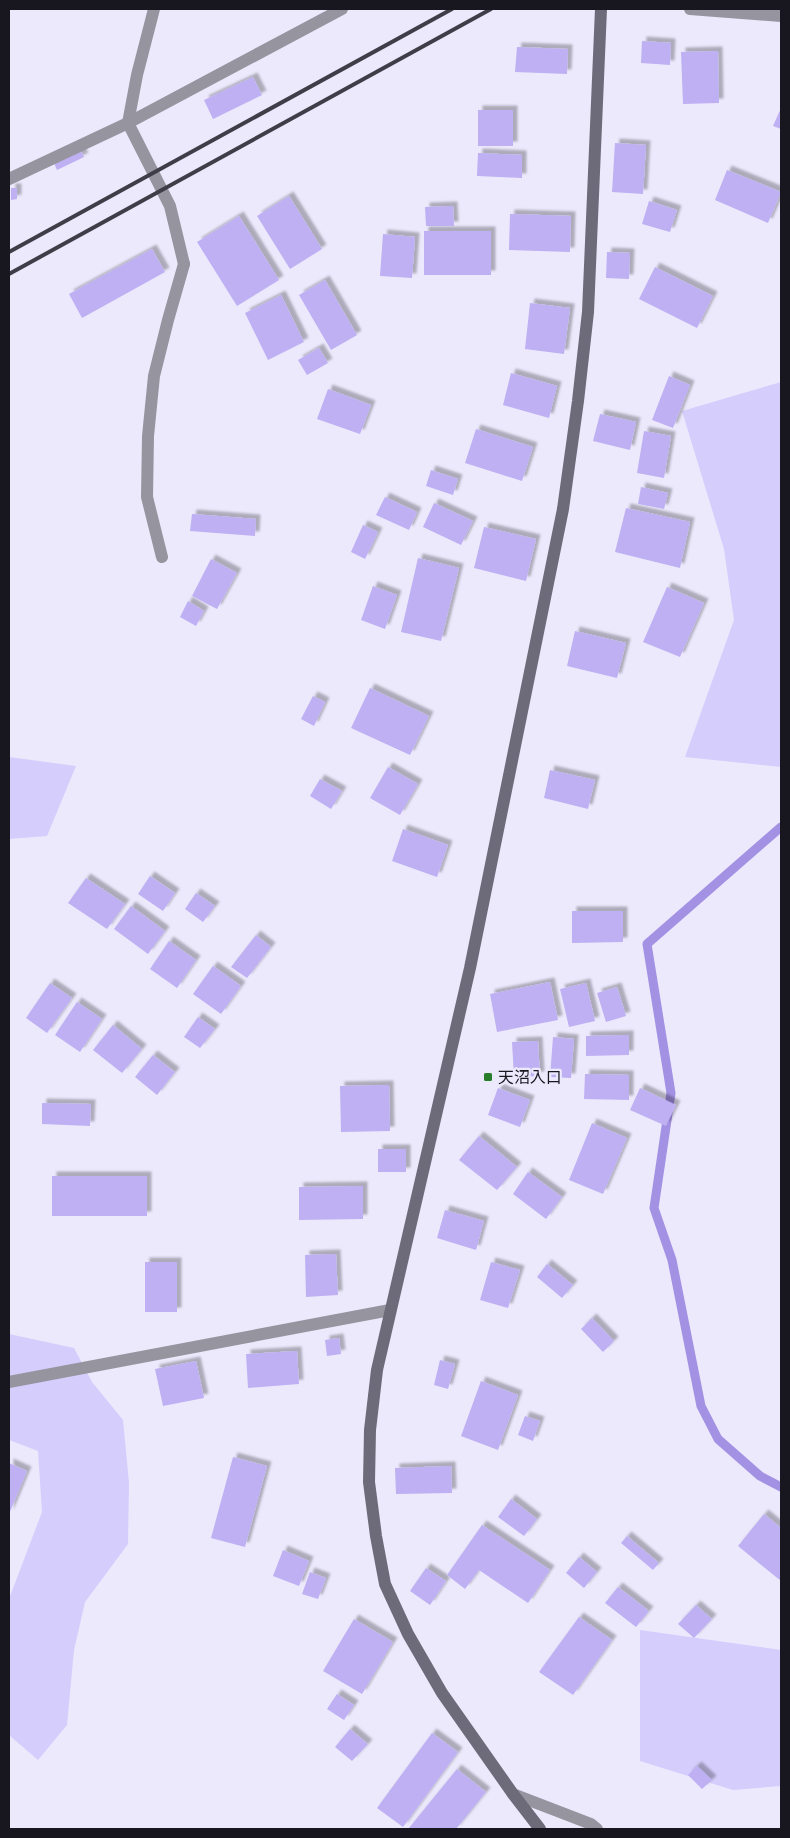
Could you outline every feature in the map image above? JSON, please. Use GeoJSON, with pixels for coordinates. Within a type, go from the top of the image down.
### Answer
{"type":"FeatureCollection","features":[{"type":"Feature","properties":{"kind":"street"},"geometry":{"type":"LineString","coordinates":[[154,9],[137,75],[128,123],[170,206],[184,264],[154,376],[148,436],[147,497],[162,557]]}},
{"type":"Feature","properties":{"kind":"street"},"geometry":{"type":"LineString","coordinates":[[9,179],[128,123],[342,9]]}},
{"type":"Feature","properties":{"kind":"street"},"geometry":{"type":"LineString","coordinates":[[540,1829],[513,1794],[442,1692],[408,1634],[386,1584],[376,1536],[369,1473],[370,1430],[377,1370],[470,968],[563,509],[588,312],[601,9]]}},
{"type":"Feature","properties":{"kind":"street"},"geometry":{"type":"LineString","coordinates":[[690,9],[781,16]]}},
{"type":"Feature","properties":{"kind":"street"},"geometry":{"type":"LineString","coordinates":[[9,1382],[390,1310]]}},
{"type":"Feature","properties":{"kind":"street"},"geometry":{"type":"LineString","coordinates":[[513,1794],[591,1824],[597,1829]]}},
{"type":"Feature","properties":{"kind":"shaded area"},"geometry":{"type":"Polygon","coordinates":[[[781,382],[781,767],[685,757],[734,620],[724,549],[682,411],[781,382]]]}},
{"type":"Feature","properties":{"kind":"shaded area"},"geometry":{"type":"Polygon","coordinates":[[[9,757],[76,766],[47,836],[9,839],[9,757]]]}},
{"type":"Feature","properties":{"kind":"shaded area"},"geometry":{"type":"Polygon","coordinates":[[[9,1334],[74,1348],[92,1382],[123,1420],[129,1483],[128,1544],[85,1602],[74,1650],[67,1725],[38,1760],[9,1735],[9,1599],[42,1512],[38,1451],[9,1440],[9,1334]]]}},
{"type":"Feature","properties":{"kind":"shaded area"},"geometry":{"type":"Polygon","coordinates":[[[640,1630],[781,1650],[781,1786],[733,1790],[640,1761],[640,1630]]]}},
{"type":"Feature","properties":{"kind":"building"},"geometry":{"type":"Polygon","coordinates":[[[642,41],[671,43],[670,65],[641,63],[642,41]]]}},
{"type":"Feature","properties":{"kind":"building"},"geometry":{"type":"Polygon","coordinates":[[[517,47],[568,49],[567,74],[515,72],[517,47]]]}},
{"type":"Feature","properties":{"kind":"building"},"geometry":{"type":"Polygon","coordinates":[[[718,51],[719,103],[683,104],[681,52],[718,51]]]}},
{"type":"Feature","properties":{"kind":"building"},"geometry":{"type":"Polygon","coordinates":[[[253,77],[262,95],[213,119],[204,100],[253,77]]]}},
{"type":"Feature","properties":{"kind":"building"},"geometry":{"type":"Polygon","coordinates":[[[781,108],[781,129],[773,126],[781,108]]]}},
{"type":"Feature","properties":{"kind":"building"},"geometry":{"type":"Polygon","coordinates":[[[478,110],[513,110],[513,146],[478,146],[478,110]]]}},
{"type":"Feature","properties":{"kind":"building"},"geometry":{"type":"Polygon","coordinates":[[[615,143],[646,145],[643,194],[612,192],[615,143]]]}},
{"type":"Feature","properties":{"kind":"building"},"geometry":{"type":"Polygon","coordinates":[[[80,150],[84,157],[57,170],[54,163],[80,150]]]}},
{"type":"Feature","properties":{"kind":"building"},"geometry":{"type":"Polygon","coordinates":[[[478,153],[522,155],[522,178],[477,176],[478,153]]]}},
{"type":"Feature","properties":{"kind":"building"},"geometry":{"type":"Polygon","coordinates":[[[727,170],[781,192],[768,223],[715,200],[727,170]]]}},
{"type":"Feature","properties":{"kind":"building"},"geometry":{"type":"Polygon","coordinates":[[[11,188],[17,188],[17,199],[11,200],[11,188]]]}},
{"type":"Feature","properties":{"kind":"building"},"geometry":{"type":"Polygon","coordinates":[[[289,196],[322,249],[290,269],[257,216],[289,196]]]}},
{"type":"Feature","properties":{"kind":"building"},"geometry":{"type":"Polygon","coordinates":[[[649,201],[677,210],[670,232],[642,224],[649,201]]]}},
{"type":"Feature","properties":{"kind":"building"},"geometry":{"type":"Polygon","coordinates":[[[453,206],[454,226],[426,226],[425,207],[453,206]]]}},
{"type":"Feature","properties":{"kind":"building"},"geometry":{"type":"Polygon","coordinates":[[[510,214],[571,216],[570,252],[509,250],[510,214]]]}},
{"type":"Feature","properties":{"kind":"building"},"geometry":{"type":"Polygon","coordinates":[[[239,216],[279,280],[237,306],[197,242],[239,216]]]}},
{"type":"Feature","properties":{"kind":"building"},"geometry":{"type":"Polygon","coordinates":[[[424,231],[491,231],[491,275],[424,275],[424,231]]]}},
{"type":"Feature","properties":{"kind":"building"},"geometry":{"type":"Polygon","coordinates":[[[383,234],[415,237],[412,278],[380,276],[383,234]]]}},
{"type":"Feature","properties":{"kind":"building"},"geometry":{"type":"Polygon","coordinates":[[[152,249],[165,272],[82,318],[69,294],[152,249]]]}},
{"type":"Feature","properties":{"kind":"building"},"geometry":{"type":"Polygon","coordinates":[[[607,252],[630,253],[629,279],[606,278],[607,252]]]}},
{"type":"Feature","properties":{"kind":"building"},"geometry":{"type":"Polygon","coordinates":[[[655,267],[713,296],[697,328],[639,299],[655,267]]]}},
{"type":"Feature","properties":{"kind":"building"},"geometry":{"type":"Polygon","coordinates":[[[325,280],[357,335],[331,350],[299,295],[325,280]]]}},
{"type":"Feature","properties":{"kind":"building"},"geometry":{"type":"Polygon","coordinates":[[[281,295],[304,342],[268,360],[245,313],[281,295]]]}},
{"type":"Feature","properties":{"kind":"building"},"geometry":{"type":"Polygon","coordinates":[[[530,303],[570,308],[564,354],[525,349],[530,303]]]}},
{"type":"Feature","properties":{"kind":"building"},"geometry":{"type":"Polygon","coordinates":[[[319,348],[328,363],[307,375],[298,360],[319,348]]]}},
{"type":"Feature","properties":{"kind":"building"},"geometry":{"type":"Polygon","coordinates":[[[511,373],[557,386],[549,418],[503,405],[511,373]]]}},
{"type":"Feature","properties":{"kind":"building"},"geometry":{"type":"Polygon","coordinates":[[[669,376],[690,385],[673,428],[652,420],[669,376]]]}},
{"type":"Feature","properties":{"kind":"building"},"geometry":{"type":"Polygon","coordinates":[[[328,389],[371,405],[360,434],[317,419],[328,389]]]}},
{"type":"Feature","properties":{"kind":"building"},"geometry":{"type":"Polygon","coordinates":[[[600,414],[636,422],[630,450],[593,441],[600,414]]]}},
{"type":"Feature","properties":{"kind":"building"},"geometry":{"type":"Polygon","coordinates":[[[476,429],[533,447],[522,481],[465,463],[476,429]]]}},
{"type":"Feature","properties":{"kind":"building"},"geometry":{"type":"Polygon","coordinates":[[[644,431],[671,436],[664,478],[637,473],[644,431]]]}},
{"type":"Feature","properties":{"kind":"building"},"geometry":{"type":"Polygon","coordinates":[[[431,470],[458,479],[453,495],[426,486],[431,470]]]}},
{"type":"Feature","properties":{"kind":"building"},"geometry":{"type":"Polygon","coordinates":[[[641,487],[668,493],[664,509],[638,504],[641,487]]]}},
{"type":"Feature","properties":{"kind":"building"},"geometry":{"type":"Polygon","coordinates":[[[385,497],[417,512],[409,530],[376,515],[385,497]]]}},
{"type":"Feature","properties":{"kind":"building"},"geometry":{"type":"Polygon","coordinates":[[[434,503],[473,521],[461,545],[423,527],[434,503]]]}},
{"type":"Feature","properties":{"kind":"building"},"geometry":{"type":"Polygon","coordinates":[[[626,508],[690,522],[680,568],[615,552],[626,508]]]}},
{"type":"Feature","properties":{"kind":"building"},"geometry":{"type":"Polygon","coordinates":[[[192,514],[256,519],[255,536],[190,531],[192,514]]]}},
{"type":"Feature","properties":{"kind":"building"},"geometry":{"type":"Polygon","coordinates":[[[363,525],[378,532],[365,559],[351,552],[363,525]]]}},
{"type":"Feature","properties":{"kind":"building"},"geometry":{"type":"Polygon","coordinates":[[[484,527],[536,539],[526,581],[474,568],[484,527]]]}},
{"type":"Feature","properties":{"kind":"building"},"geometry":{"type":"Polygon","coordinates":[[[418,558],[459,568],[441,641],[401,632],[418,558]]]}},
{"type":"Feature","properties":{"kind":"building"},"geometry":{"type":"Polygon","coordinates":[[[211,559],[237,573],[217,609],[192,596],[211,559]]]}},
{"type":"Feature","properties":{"kind":"building"},"geometry":{"type":"Polygon","coordinates":[[[373,586],[397,595],[385,629],[361,620],[373,586]]]}},
{"type":"Feature","properties":{"kind":"building"},"geometry":{"type":"Polygon","coordinates":[[[667,587],[704,603],[680,657],[643,642],[667,587]]]}},
{"type":"Feature","properties":{"kind":"building"},"geometry":{"type":"Polygon","coordinates":[[[188,601],[204,611],[196,626],[180,617],[188,601]]]}},
{"type":"Feature","properties":{"kind":"building"},"geometry":{"type":"Polygon","coordinates":[[[575,631],[626,643],[617,678],[567,666],[575,631]]]}},
{"type":"Feature","properties":{"kind":"building"},"geometry":{"type":"Polygon","coordinates":[[[370,688],[429,716],[410,755],[351,728],[370,688]]]}},
{"type":"Feature","properties":{"kind":"building"},"geometry":{"type":"Polygon","coordinates":[[[313,696],[325,702],[314,726],[301,719],[313,696]]]}},
{"type":"Feature","properties":{"kind":"building"},"geometry":{"type":"Polygon","coordinates":[[[388,767],[418,784],[400,815],[370,798],[388,767]]]}},
{"type":"Feature","properties":{"kind":"building"},"geometry":{"type":"Polygon","coordinates":[[[550,770],[595,780],[588,809],[544,798],[550,770]]]}},
{"type":"Feature","properties":{"kind":"building"},"geometry":{"type":"Polygon","coordinates":[[[320,779],[342,791],[331,809],[310,796],[320,779]]]}},
{"type":"Feature","properties":{"kind":"building"},"geometry":{"type":"Polygon","coordinates":[[[403,829],[448,845],[437,877],[392,861],[403,829]]]}},
{"type":"Feature","properties":{"kind":"building"},"geometry":{"type":"Polygon","coordinates":[[[150,876],[175,893],[163,911],[138,894],[150,876]]]}},
{"type":"Feature","properties":{"kind":"building"},"geometry":{"type":"Polygon","coordinates":[[[86,878],[125,904],[107,929],[68,903],[86,878]]]}},
{"type":"Feature","properties":{"kind":"building"},"geometry":{"type":"Polygon","coordinates":[[[196,893],[215,906],[203,922],[185,909],[196,893]]]}},
{"type":"Feature","properties":{"kind":"building"},"geometry":{"type":"Polygon","coordinates":[[[131,906],[165,931],[148,954],[114,929],[131,906]]]}},
{"type":"Feature","properties":{"kind":"building"},"geometry":{"type":"Polygon","coordinates":[[[572,911],[623,911],[623,942],[572,943],[572,911]]]}},
{"type":"Feature","properties":{"kind":"building"},"geometry":{"type":"Polygon","coordinates":[[[256,935],[271,947],[247,978],[231,967],[256,935]]]}},
{"type":"Feature","properties":{"kind":"building"},"geometry":{"type":"Polygon","coordinates":[[[169,941],[196,960],[177,988],[150,969],[169,941]]]}},
{"type":"Feature","properties":{"kind":"building"},"geometry":{"type":"Polygon","coordinates":[[[213,966],[241,986],[221,1014],[193,994],[213,966]]]}},
{"type":"Feature","properties":{"kind":"building"},"geometry":{"type":"Polygon","coordinates":[[[550,982],[558,1020],[497,1032],[490,994],[550,982]]]}},
{"type":"Feature","properties":{"kind":"building"},"geometry":{"type":"Polygon","coordinates":[[[50,983],[72,998],[47,1033],[26,1018],[50,983]]]}},
{"type":"Feature","properties":{"kind":"building"},"geometry":{"type":"Polygon","coordinates":[[[586,983],[595,1021],[569,1027],[560,989],[586,983]]]}},
{"type":"Feature","properties":{"kind":"building"},"geometry":{"type":"Polygon","coordinates":[[[617,987],[626,1016],[606,1022],[597,993],[617,987]]]}},
{"type":"Feature","properties":{"kind":"building"},"geometry":{"type":"Polygon","coordinates":[[[77,1002],[102,1019],[80,1052],[55,1035],[77,1002]]]}},
{"type":"Feature","properties":{"kind":"building"},"geometry":{"type":"Polygon","coordinates":[[[198,1017],[215,1029],[200,1048],[184,1037],[198,1017]]]}},
{"type":"Feature","properties":{"kind":"building"},"geometry":{"type":"Polygon","coordinates":[[[113,1025],[142,1049],[122,1073],[93,1050],[113,1025]]]}},
{"type":"Feature","properties":{"kind":"building"},"geometry":{"type":"Polygon","coordinates":[[[629,1035],[629,1055],[586,1056],[586,1036],[629,1035]]]}},
{"type":"Feature","properties":{"kind":"building"},"geometry":{"type":"Polygon","coordinates":[[[553,1037],[574,1039],[571,1078],[550,1077],[553,1037]]]}},
{"type":"Feature","properties":{"kind":"building"},"geometry":{"type":"Polygon","coordinates":[[[538,1041],[540,1076],[514,1077],[512,1042],[538,1041]]]}},
{"type":"Feature","properties":{"kind":"building"},"geometry":{"type":"Polygon","coordinates":[[[153,1055],[175,1072],[157,1095],[135,1077],[153,1055]]]}},
{"type":"Feature","properties":{"kind":"building"},"geometry":{"type":"Polygon","coordinates":[[[585,1074],[629,1075],[629,1100],[584,1099],[585,1074]]]}},
{"type":"Feature","properties":{"kind":"building"},"geometry":{"type":"Polygon","coordinates":[[[389,1085],[390,1131],[341,1132],[340,1086],[389,1085]]]}},
{"type":"Feature","properties":{"kind":"building"},"geometry":{"type":"Polygon","coordinates":[[[498,1088],[530,1100],[520,1127],[488,1115],[498,1088]]]}},
{"type":"Feature","properties":{"kind":"building"},"geometry":{"type":"Polygon","coordinates":[[[640,1088],[676,1105],[666,1126],[630,1110],[640,1088]]]}},
{"type":"Feature","properties":{"kind":"building"},"geometry":{"type":"Polygon","coordinates":[[[42,1103],[91,1104],[90,1126],[42,1124],[42,1103]]]}},
{"type":"Feature","properties":{"kind":"building"},"geometry":{"type":"Polygon","coordinates":[[[592,1123],[627,1138],[603,1194],[569,1180],[592,1123]]]}},
{"type":"Feature","properties":{"kind":"building"},"geometry":{"type":"Polygon","coordinates":[[[479,1136],[517,1167],[497,1190],[459,1160],[479,1136]]]}},
{"type":"Feature","properties":{"kind":"building"},"geometry":{"type":"Polygon","coordinates":[[[378,1149],[406,1149],[406,1172],[378,1172],[378,1149]]]}},
{"type":"Feature","properties":{"kind":"building"},"geometry":{"type":"Polygon","coordinates":[[[528,1172],[562,1197],[546,1219],[513,1194],[528,1172]]]}},
{"type":"Feature","properties":{"kind":"building"},"geometry":{"type":"Polygon","coordinates":[[[52,1176],[147,1176],[147,1216],[52,1216],[52,1176]]]}},
{"type":"Feature","properties":{"kind":"building"},"geometry":{"type":"Polygon","coordinates":[[[363,1186],[363,1219],[299,1220],[299,1187],[363,1186]]]}},
{"type":"Feature","properties":{"kind":"building"},"geometry":{"type":"Polygon","coordinates":[[[445,1210],[484,1221],[476,1250],[437,1238],[445,1210]]]}},
{"type":"Feature","properties":{"kind":"building"},"geometry":{"type":"Polygon","coordinates":[[[336,1254],[338,1295],[306,1297],[305,1255],[336,1254]]]}},
{"type":"Feature","properties":{"kind":"building"},"geometry":{"type":"Polygon","coordinates":[[[145,1262],[177,1262],[177,1312],[145,1312],[145,1262]]]}},
{"type":"Feature","properties":{"kind":"building"},"geometry":{"type":"Polygon","coordinates":[[[491,1262],[520,1270],[508,1308],[480,1300],[491,1262]]]}},
{"type":"Feature","properties":{"kind":"building"},"geometry":{"type":"Polygon","coordinates":[[[547,1264],[573,1285],[562,1298],[537,1277],[547,1264]]]}},
{"type":"Feature","properties":{"kind":"building"},"geometry":{"type":"Polygon","coordinates":[[[592,1318],[614,1341],[603,1352],[581,1329],[592,1318]]]}},
{"type":"Feature","properties":{"kind":"building"},"geometry":{"type":"Polygon","coordinates":[[[339,1338],[341,1354],[327,1356],[325,1340],[339,1338]]]}},
{"type":"Feature","properties":{"kind":"building"},"geometry":{"type":"Polygon","coordinates":[[[297,1351],[299,1384],[248,1388],[246,1354],[297,1351]]]}},
{"type":"Feature","properties":{"kind":"building"},"geometry":{"type":"Polygon","coordinates":[[[440,1360],[455,1364],[448,1389],[434,1385],[440,1360]]]}},
{"type":"Feature","properties":{"kind":"building"},"geometry":{"type":"Polygon","coordinates":[[[196,1361],[204,1398],[163,1406],[155,1369],[196,1361]]]}},
{"type":"Feature","properties":{"kind":"building"},"geometry":{"type":"Polygon","coordinates":[[[481,1381],[518,1395],[498,1450],[461,1436],[481,1381]]]}},
{"type":"Feature","properties":{"kind":"building"},"geometry":{"type":"Polygon","coordinates":[[[525,1416],[540,1421],[533,1441],[518,1435],[525,1416]]]}},
{"type":"Feature","properties":{"kind":"building"},"geometry":{"type":"Polygon","coordinates":[[[233,1457],[267,1466],[245,1547],[211,1538],[233,1457]]]}},
{"type":"Feature","properties":{"kind":"building"},"geometry":{"type":"Polygon","coordinates":[[[9,1463],[27,1471],[9,1514],[9,1463]]]}},
{"type":"Feature","properties":{"kind":"building"},"geometry":{"type":"Polygon","coordinates":[[[451,1466],[452,1493],[396,1494],[395,1468],[451,1466]]]}},
{"type":"Feature","properties":{"kind":"building"},"geometry":{"type":"Polygon","coordinates":[[[511,1499],[537,1519],[524,1536],[498,1517],[511,1499]]]}},
{"type":"Feature","properties":{"kind":"building"},"geometry":{"type":"Polygon","coordinates":[[[764,1514],[781,1528],[781,1581],[738,1546],[764,1514]]]}},
{"type":"Feature","properties":{"kind":"building"},"geometry":{"type":"Polygon","coordinates":[[[482,1525],[550,1570],[528,1603],[479,1570],[465,1589],[447,1575],[482,1525]]]}},
{"type":"Feature","properties":{"kind":"building"},"geometry":{"type":"Polygon","coordinates":[[[627,1536],[659,1563],[653,1570],[621,1543],[627,1536]]]}},
{"type":"Feature","properties":{"kind":"building"},"geometry":{"type":"Polygon","coordinates":[[[283,1550],[309,1561],[299,1586],[273,1576],[283,1550]]]}},
{"type":"Feature","properties":{"kind":"building"},"geometry":{"type":"Polygon","coordinates":[[[579,1557],[597,1572],[584,1588],[566,1573],[579,1557]]]}},
{"type":"Feature","properties":{"kind":"building"},"geometry":{"type":"Polygon","coordinates":[[[426,1568],[446,1581],[430,1605],[410,1591],[426,1568]]]}},
{"type":"Feature","properties":{"kind":"building"},"geometry":{"type":"Polygon","coordinates":[[[310,1572],[326,1578],[318,1599],[302,1594],[310,1572]]]}},
{"type":"Feature","properties":{"kind":"building"},"geometry":{"type":"Polygon","coordinates":[[[618,1587],[649,1611],[636,1627],[605,1603],[618,1587]]]}},
{"type":"Feature","properties":{"kind":"building"},"geometry":{"type":"Polygon","coordinates":[[[696,1605],[712,1619],[694,1638],[678,1624],[696,1605]]]}},
{"type":"Feature","properties":{"kind":"building"},"geometry":{"type":"Polygon","coordinates":[[[579,1617],[612,1640],[573,1695],[539,1672],[579,1617]]]}},
{"type":"Feature","properties":{"kind":"building"},"geometry":{"type":"Polygon","coordinates":[[[354,1619],[393,1642],[362,1694],[323,1671],[354,1619]]]}},
{"type":"Feature","properties":{"kind":"building"},"geometry":{"type":"Polygon","coordinates":[[[337,1694],[354,1705],[344,1720],[327,1709],[337,1694]]]}},
{"type":"Feature","properties":{"kind":"building"},"geometry":{"type":"Polygon","coordinates":[[[350,1729],[368,1744],[352,1761],[335,1747],[350,1729]]]}},
{"type":"Feature","properties":{"kind":"building"},"geometry":{"type":"Polygon","coordinates":[[[432,1733],[458,1752],[403,1827],[377,1808],[432,1733]]]}},
{"type":"Feature","properties":{"kind":"building"},"geometry":{"type":"Polygon","coordinates":[[[697,1766],[712,1780],[702,1789],[688,1775],[697,1766]]]}},
{"type":"Feature","properties":{"kind":"building"},"geometry":{"type":"Polygon","coordinates":[[[457,1769],[486,1792],[456,1829],[409,1828],[457,1769]]]}},
{"type":"Feature","properties":{"kind":"waterway"},"geometry":{"type":"LineString","coordinates":[[781,827],[647,944],[671,1093],[654,1208],[672,1260],[701,1406],[718,1439],[760,1476],[781,1487]]}},
{"type":"Feature","properties":{"kind":"railway"},"geometry":{"type":"LineString","coordinates":[[9,252],[452,9]]}},
{"type":"Feature","properties":{"kind":"railway"},"geometry":{"type":"LineString","coordinates":[[9,274],[491,9]]}},
{"type":"Feature","properties":{"kind":"place","name":"天沼入口"},"geometry":{"type":"Point","coordinates":[488,1077]}}]}
